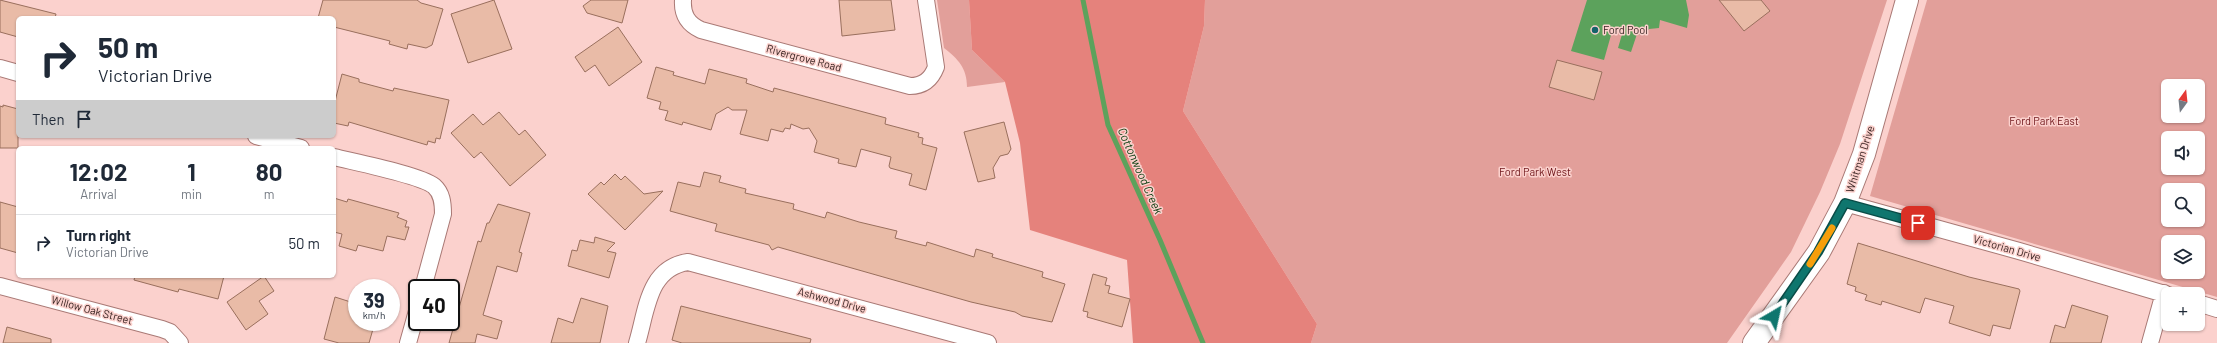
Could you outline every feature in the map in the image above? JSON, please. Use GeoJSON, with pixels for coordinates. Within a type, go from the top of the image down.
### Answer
{"type":"FeatureCollection","features":[{"type":"Feature","properties":{"kind":"street","name":"Rivergrove Road"},"geometry":{"type":"LineString","coordinates":[[684,8],[694,27],[701,30],[910,86],[923,84],[934,74],[936,60],[926,0]]}},
{"type":"Feature","properties":{"kind":"street","name":"Whitman Drive"},"geometry":{"type":"LineString","coordinates":[[1754,343],[1818,252],[1845,203],[1866,147],[1907,0]]}},
{"type":"Feature","properties":{"kind":"street"},"geometry":{"type":"LineString","coordinates":[[0,68],[16,72]]}},
{"type":"Feature","properties":{"kind":"street"},"geometry":{"type":"LineString","coordinates":[[264,138],[294,146]]}},
{"type":"Feature","properties":{"kind":"street"},"geometry":{"type":"LineString","coordinates":[[336,158],[426,181],[435,187],[444,204],[443,214],[425,279]]}},
{"type":"Feature","properties":{"kind":"street","name":"Victorian Drive"},"geometry":{"type":"LineString","coordinates":[[1845,203],[2019,250],[2161,293]]}},
{"type":"Feature","properties":{"kind":"street","name":"Ashwood Drive"},"geometry":{"type":"LineString","coordinates":[[637,343],[657,278],[665,270],[676,264],[688,262],[988,343]]}},
{"type":"Feature","properties":{"kind":"street","name":"Willow Oak Street"},"geometry":{"type":"LineString","coordinates":[[0,286],[162,329],[170,332],[180,343]]}},
{"type":"Feature","properties":{"kind":"street"},"geometry":{"type":"LineString","coordinates":[[2205,305],[2217,309]]}},
{"type":"Feature","properties":{"kind":"street"},"geometry":{"type":"LineString","coordinates":[[2150,343],[2161,309]]}},
{"type":"Feature","properties":{"kind":"street"},"geometry":{"type":"LineString","coordinates":[[408,343],[411,331]]}},
{"type":"Feature","properties":{"kind":"green space"},"geometry":{"type":"Polygon","coordinates":[[[937,0],[969,0],[972,50],[1005,82],[967,87],[967,80],[961,64],[944,48],[937,0]]]}},
{"type":"Feature","properties":{"kind":"green space","name":"Ford Park West"},"geometry":{"type":"Polygon","coordinates":[[[1205,0],[1887,0],[1840,144],[1820,192],[1791,252],[1727,343],[1311,343],[1317,324],[1183,111],[1204,26],[1205,0]]]}},
{"type":"Feature","properties":{"kind":"green space","name":"Ford Park East"},"geometry":{"type":"Polygon","coordinates":[[[1927,0],[2217,0],[2217,297],[2205,294],[2205,287],[2183,287],[1870,196],[1927,0]]]}},
{"type":"Feature","properties":{"kind":"shaded area"},"geometry":{"type":"Polygon","coordinates":[[[969,0],[1205,0],[1204,26],[1183,111],[1317,324],[1311,343],[1133,343],[1127,260],[1030,230],[1020,143],[1005,82],[972,50],[969,0]]]}},
{"type":"Feature","properties":{"kind":"shaded area","name":"Ford Pool"},"geometry":{"type":"Polygon","coordinates":[[[1587,0],[1686,0],[1689,15],[1687,28],[1660,20],[1659,28],[1649,29],[1644,35],[1637,34],[1631,52],[1618,48],[1623,31],[1613,28],[1604,60],[1571,51],[1587,0]]]}},
{"type":"Feature","properties":{"kind":"building"},"geometry":{"type":"Polygon","coordinates":[[[0,0],[56,14],[56,16],[16,16],[16,36],[0,32],[0,0]]]}},
{"type":"Feature","properties":{"kind":"building"},"geometry":{"type":"Polygon","coordinates":[[[323,0],[417,0],[421,3],[443,9],[432,45],[426,48],[408,44],[407,49],[389,44],[390,41],[336,28],[336,16],[319,16],[323,0]]]}},
{"type":"Feature","properties":{"kind":"building"},"geometry":{"type":"Polygon","coordinates":[[[494,0],[512,49],[468,63],[451,14],[494,0]]]}},
{"type":"Feature","properties":{"kind":"building"},"geometry":{"type":"Polygon","coordinates":[[[591,0],[628,0],[622,23],[587,13],[583,6],[591,0]]]}},
{"type":"Feature","properties":{"kind":"building"},"geometry":{"type":"Polygon","coordinates":[[[839,0],[891,0],[895,30],[842,36],[839,0]]]}},
{"type":"Feature","properties":{"kind":"building"},"geometry":{"type":"Polygon","coordinates":[[[1719,0],[1761,0],[1770,11],[1744,31],[1719,0]]]}},
{"type":"Feature","properties":{"kind":"building"},"geometry":{"type":"Polygon","coordinates":[[[618,27],[642,62],[609,86],[595,65],[585,72],[575,57],[618,27]]]}},
{"type":"Feature","properties":{"kind":"building"},"geometry":{"type":"Polygon","coordinates":[[[1557,60],[1602,72],[1594,100],[1549,87],[1557,60]]]}},
{"type":"Feature","properties":{"kind":"building"},"geometry":{"type":"Polygon","coordinates":[[[656,67],[674,72],[673,75],[705,84],[709,69],[747,79],[746,83],[773,92],[774,88],[886,118],[885,124],[919,133],[918,137],[923,138],[922,144],[937,148],[926,190],[909,185],[912,174],[890,168],[891,157],[861,149],[856,167],[838,163],[839,159],[814,152],[817,141],[809,128],[803,129],[791,124],[790,129],[785,128],[783,132],[771,129],[768,141],[740,134],[747,110],[732,110],[728,107],[716,114],[711,130],[683,122],[682,125],[665,120],[668,111],[659,109],[661,102],[647,98],[656,67]]]}},
{"type":"Feature","properties":{"kind":"building"},"geometry":{"type":"Polygon","coordinates":[[[342,74],[359,79],[359,82],[393,91],[394,88],[449,100],[440,139],[436,138],[435,143],[428,141],[427,145],[349,122],[348,126],[336,123],[336,97],[342,74]]]}},
{"type":"Feature","properties":{"kind":"building"},"geometry":{"type":"Polygon","coordinates":[[[3,105],[16,108],[16,138],[18,138],[18,146],[16,146],[16,148],[0,148],[0,106],[3,107],[3,105]]]}},
{"type":"Feature","properties":{"kind":"building"},"geometry":{"type":"Polygon","coordinates":[[[499,112],[519,135],[525,130],[546,155],[510,186],[481,152],[474,158],[451,133],[473,114],[483,125],[499,112]]]}},
{"type":"Feature","properties":{"kind":"building"},"geometry":{"type":"Polygon","coordinates":[[[1004,122],[1011,149],[1008,154],[1000,156],[993,168],[995,178],[978,182],[964,132],[1004,122]]]}},
{"type":"Feature","properties":{"kind":"building"},"geometry":{"type":"Polygon","coordinates":[[[704,172],[721,176],[719,182],[746,189],[745,193],[794,204],[793,209],[825,218],[827,212],[859,222],[897,231],[895,238],[926,246],[927,242],[974,257],[976,249],[993,254],[992,257],[1043,272],[1042,277],[1065,284],[1052,322],[1022,316],[1015,312],[971,302],[778,247],[772,250],[769,245],[715,231],[717,224],[670,211],[678,182],[700,187],[704,172]]]}},
{"type":"Feature","properties":{"kind":"building"},"geometry":{"type":"Polygon","coordinates":[[[615,174],[621,180],[625,176],[644,194],[663,191],[625,230],[588,194],[601,182],[604,185],[615,174]]]}},
{"type":"Feature","properties":{"kind":"building"},"geometry":{"type":"Polygon","coordinates":[[[336,199],[347,202],[348,199],[399,213],[397,217],[407,221],[405,227],[409,227],[405,240],[387,236],[383,251],[358,245],[356,251],[339,246],[342,234],[336,232],[336,199]]]}},
{"type":"Feature","properties":{"kind":"building"},"geometry":{"type":"Polygon","coordinates":[[[0,202],[16,206],[16,252],[0,248],[0,202]]]}},
{"type":"Feature","properties":{"kind":"building"},"geometry":{"type":"Polygon","coordinates":[[[498,204],[530,213],[519,252],[522,253],[517,272],[497,266],[483,315],[502,321],[497,339],[477,334],[475,343],[449,343],[452,331],[460,331],[460,304],[478,241],[481,242],[487,223],[489,223],[498,204]]]}},
{"type":"Feature","properties":{"kind":"building"},"geometry":{"type":"Polygon","coordinates":[[[595,237],[615,243],[607,251],[616,253],[609,278],[568,266],[572,250],[577,251],[580,240],[594,243],[595,237]]]}},
{"type":"Feature","properties":{"kind":"building"},"geometry":{"type":"Polygon","coordinates":[[[1858,243],[1969,277],[2019,289],[2020,291],[2010,329],[1993,325],[1990,336],[1949,323],[1954,306],[1925,298],[1920,313],[1882,301],[1881,305],[1865,300],[1867,295],[1855,291],[1856,287],[1847,284],[1858,243]]]}},
{"type":"Feature","properties":{"kind":"building"},"geometry":{"type":"Polygon","coordinates":[[[1093,274],[1107,278],[1105,285],[1110,286],[1108,293],[1130,299],[1122,327],[1087,317],[1088,312],[1083,311],[1093,274]]]}},
{"type":"Feature","properties":{"kind":"building"},"geometry":{"type":"Polygon","coordinates":[[[134,278],[223,278],[218,299],[179,289],[178,292],[134,280],[134,278]]]}},
{"type":"Feature","properties":{"kind":"building"},"geometry":{"type":"Polygon","coordinates":[[[261,278],[265,278],[274,291],[259,301],[268,314],[246,330],[227,302],[261,278]]]}},
{"type":"Feature","properties":{"kind":"building"},"geometry":{"type":"Polygon","coordinates":[[[335,297],[348,301],[348,331],[372,331],[369,343],[339,343],[324,339],[335,297]]]}},
{"type":"Feature","properties":{"kind":"building"},"geometry":{"type":"Polygon","coordinates":[[[581,298],[608,306],[600,343],[551,343],[558,318],[573,323],[581,298]]]}},
{"type":"Feature","properties":{"kind":"building"},"geometry":{"type":"Polygon","coordinates":[[[2072,305],[2108,316],[2101,343],[2050,343],[2055,325],[2065,328],[2072,305]]]}},
{"type":"Feature","properties":{"kind":"building"},"geometry":{"type":"Polygon","coordinates":[[[681,306],[811,339],[810,343],[682,343],[672,340],[681,306]]]}},
{"type":"Feature","properties":{"kind":"building"},"geometry":{"type":"Polygon","coordinates":[[[7,327],[51,339],[51,343],[3,343],[7,327]]]}},
{"type":"Feature","properties":{"kind":"waterway","name":"Cottonwood Creek"},"geometry":{"type":"LineString","coordinates":[[1083,0],[1108,125],[1160,240],[1203,343]]}},
{"type":"Feature","properties":{"kind":"slow traffic"},"geometry":{"type":"LineString","coordinates":[[1810,264],[1825,242],[1832,228]]}},
{"type":"Feature","properties":{"kind":"place","name":"Ford Pool"},"geometry":{"type":"Point","coordinates":[1595,30]}},
{"type":"Feature","properties":{"kind":"route"},"geometry":{"type":"LineString","coordinates":[[1774,316],[1825,242],[1845,203],[1918,223]]}}]}
